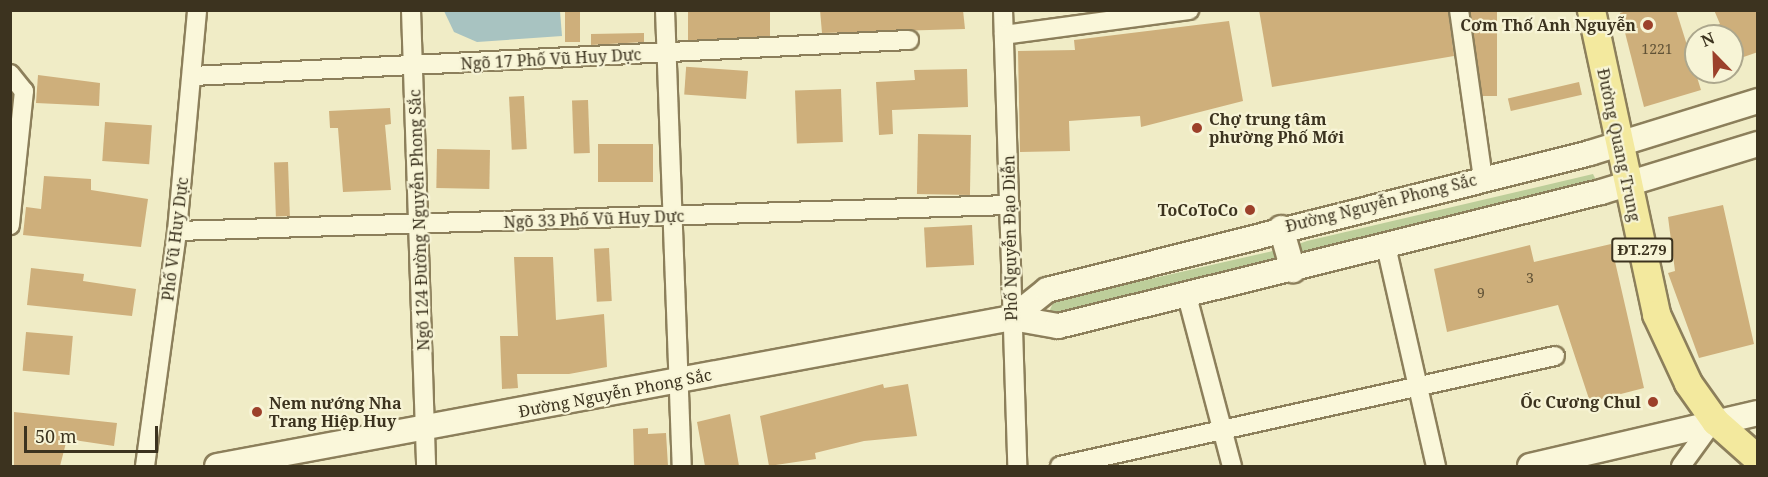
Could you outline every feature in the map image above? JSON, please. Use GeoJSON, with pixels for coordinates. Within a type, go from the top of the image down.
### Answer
{"type":"FeatureCollection","features":[{"type":"Feature","properties":{"kind":"main road","name":"Đường Quang Trung"},"geometry":{"type":"LineString","coordinates":[[1591,10],[1656,314],[1671,356],[1715,421],[1758,459]]}},
{"type":"Feature","properties":{"kind":"main road","name":"Đường Nguyễn Phong Sắc"},"geometry":{"type":"LineString","coordinates":[[1012,318],[1047,290],[1281,228],[1619,144],[1758,101]]}},
{"type":"Feature","properties":{"kind":"main road","name":"Đường Nguyễn Phong Sắc"},"geometry":{"type":"LineString","coordinates":[[217,466],[426,430],[677,380],[1012,318],[1058,326],[1293,270],[1628,184],[1758,144]]}},
{"type":"Feature","properties":{"kind":"main road"},"geometry":{"type":"LineString","coordinates":[[1281,228],[1293,270]]}},
{"type":"Feature","properties":{"kind":"main road"},"geometry":{"type":"LineString","coordinates":[[1544,465],[1715,421],[1758,413]]}},
{"type":"Feature","properties":{"kind":"street","name":"Phố Vũ Huy Dực"},"geometry":{"type":"LineString","coordinates":[[145,466],[177,231],[193,76],[197,10]]}},
{"type":"Feature","properties":{"kind":"street","name":"Ngõ 124 Đường Nguyễn Phong Sắc"},"geometry":{"type":"LineString","coordinates":[[411,10],[426,466]]}},
{"type":"Feature","properties":{"kind":"street"},"geometry":{"type":"LineString","coordinates":[[665,10],[675,216],[677,380],[681,466]]}},
{"type":"Feature","properties":{"kind":"street","name":"Phố Nguyễn Đạo Diễn"},"geometry":{"type":"LineString","coordinates":[[1003,10],[1017,466]]}},
{"type":"Feature","properties":{"kind":"street"},"geometry":{"type":"LineString","coordinates":[[1004,34],[1189,10]]}},
{"type":"Feature","properties":{"kind":"street"},"geometry":{"type":"LineString","coordinates":[[1459,10],[1483,178]]}},
{"type":"Feature","properties":{"kind":"street","name":"Ngõ 17 Phố Vũ Huy Dực"},"geometry":{"type":"LineString","coordinates":[[193,76],[414,67],[909,40]]}},
{"type":"Feature","properties":{"kind":"street"},"geometry":{"type":"LineString","coordinates":[[10,225],[24,91],[13,75]]}},
{"type":"Feature","properties":{"kind":"street","name":"Ngõ 33 Phố Vũ Huy Dực"},"geometry":{"type":"LineString","coordinates":[[177,231],[417,226],[1010,205]]}},
{"type":"Feature","properties":{"kind":"street"},"geometry":{"type":"LineString","coordinates":[[1386,246],[1436,466]]}},
{"type":"Feature","properties":{"kind":"street"},"geometry":{"type":"LineString","coordinates":[[1187,296],[1225,430],[1232,466]]}},
{"type":"Feature","properties":{"kind":"street"},"geometry":{"type":"LineString","coordinates":[[1060,466],[1555,356]]}},
{"type":"Feature","properties":{"kind":"street"},"geometry":{"type":"LineString","coordinates":[[1681,466],[1715,421]]}},
{"type":"Feature","properties":{"kind":"green space"},"geometry":{"type":"Polygon","coordinates":[[[1593,174],[1598,184],[1298,257],[1296,245],[1307,241],[1593,174]]]}},
{"type":"Feature","properties":{"kind":"green space"},"geometry":{"type":"Polygon","coordinates":[[[1277,250],[1283,260],[1054,317],[1049,312],[1054,301],[1277,250]]]}},
{"type":"Feature","properties":{"kind":"water"},"geometry":{"type":"Polygon","coordinates":[[[444,11],[560,11],[562,36],[477,42],[454,32],[444,11]]]}},
{"type":"Feature","properties":{"kind":"building"},"geometry":{"type":"Polygon","coordinates":[[[565,10],[580,10],[580,42],[565,42],[565,10]]]}},
{"type":"Feature","properties":{"kind":"building"},"geometry":{"type":"Polygon","coordinates":[[[688,10],[770,10],[770,40],[688,40],[688,10]]]}},
{"type":"Feature","properties":{"kind":"building"},"geometry":{"type":"Polygon","coordinates":[[[820,10],[963,10],[965,29],[822,33],[820,10]]]}},
{"type":"Feature","properties":{"kind":"building"},"geometry":{"type":"Polygon","coordinates":[[[1259,10],[1448,10],[1454,56],[1272,87],[1259,10]]]}},
{"type":"Feature","properties":{"kind":"building"},"geometry":{"type":"Polygon","coordinates":[[[1470,10],[1497,10],[1497,96],[1470,96],[1470,10]]]}},
{"type":"Feature","properties":{"kind":"building"},"geometry":{"type":"Polygon","coordinates":[[[1630,10],[1676,10],[1684,36],[1684,84],[1699,84],[1701,90],[1644,107],[1620,13],[1630,10]]]}},
{"type":"Feature","properties":{"kind":"building"},"geometry":{"type":"Polygon","coordinates":[[[1714,10],[1758,10],[1758,52],[1744,57],[1744,24],[1720,24],[1714,10]]]}},
{"type":"Feature","properties":{"kind":"building"},"geometry":{"type":"Polygon","coordinates":[[[1229,21],[1243,101],[1141,127],[1140,116],[1069,121],[1070,151],[1020,152],[1018,51],[1075,50],[1074,40],[1229,21]]]}},
{"type":"Feature","properties":{"kind":"building"},"geometry":{"type":"Polygon","coordinates":[[[644,33],[644,42],[591,45],[591,34],[644,33]]]}},
{"type":"Feature","properties":{"kind":"building"},"geometry":{"type":"Polygon","coordinates":[[[686,67],[748,71],[746,99],[684,95],[686,67]]]}},
{"type":"Feature","properties":{"kind":"building"},"geometry":{"type":"Polygon","coordinates":[[[967,69],[968,107],[892,110],[893,134],[879,135],[876,82],[915,80],[914,70],[967,69]]]}},
{"type":"Feature","properties":{"kind":"building"},"geometry":{"type":"Polygon","coordinates":[[[38,75],[100,83],[99,106],[36,103],[38,75]]]}},
{"type":"Feature","properties":{"kind":"building"},"geometry":{"type":"Polygon","coordinates":[[[1579,82],[1582,95],[1511,111],[1508,98],[1579,82]]]}},
{"type":"Feature","properties":{"kind":"building"},"geometry":{"type":"Polygon","coordinates":[[[841,89],[843,142],[797,144],[795,91],[841,89]]]}},
{"type":"Feature","properties":{"kind":"building"},"geometry":{"type":"Polygon","coordinates":[[[524,96],[527,149],[512,150],[509,97],[524,96]]]}},
{"type":"Feature","properties":{"kind":"building"},"geometry":{"type":"Polygon","coordinates":[[[588,100],[590,153],[574,154],[572,101],[588,100]]]}},
{"type":"Feature","properties":{"kind":"building"},"geometry":{"type":"Polygon","coordinates":[[[390,108],[391,124],[385,125],[391,190],[343,192],[338,128],[330,128],[329,111],[390,108]]]}},
{"type":"Feature","properties":{"kind":"building"},"geometry":{"type":"Polygon","coordinates":[[[105,122],[152,125],[149,164],[102,161],[105,122]]]}},
{"type":"Feature","properties":{"kind":"building"},"geometry":{"type":"Polygon","coordinates":[[[918,134],[971,135],[970,195],[917,194],[918,134]]]}},
{"type":"Feature","properties":{"kind":"building"},"geometry":{"type":"Polygon","coordinates":[[[598,144],[653,144],[653,182],[598,182],[598,144]]]}},
{"type":"Feature","properties":{"kind":"building"},"geometry":{"type":"Polygon","coordinates":[[[437,149],[490,150],[489,189],[436,188],[437,149]]]}},
{"type":"Feature","properties":{"kind":"building"},"geometry":{"type":"Polygon","coordinates":[[[274,162],[288,162],[290,216],[276,216],[274,162]]]}},
{"type":"Feature","properties":{"kind":"building"},"geometry":{"type":"Polygon","coordinates":[[[44,176],[91,179],[91,190],[148,199],[141,247],[23,235],[26,207],[41,209],[44,176]]]}},
{"type":"Feature","properties":{"kind":"building"},"geometry":{"type":"Polygon","coordinates":[[[1723,205],[1754,344],[1699,358],[1668,273],[1675,271],[1668,217],[1723,205]]]}},
{"type":"Feature","properties":{"kind":"building"},"geometry":{"type":"Polygon","coordinates":[[[972,225],[974,265],[926,267],[924,228],[972,225]]]}},
{"type":"Feature","properties":{"kind":"building"},"geometry":{"type":"Polygon","coordinates":[[[1611,244],[1644,388],[1590,402],[1558,305],[1447,332],[1434,269],[1530,245],[1534,262],[1611,244]]]}},
{"type":"Feature","properties":{"kind":"building"},"geometry":{"type":"Polygon","coordinates":[[[609,248],[612,301],[597,302],[594,249],[609,248]]]}},
{"type":"Feature","properties":{"kind":"building"},"geometry":{"type":"Polygon","coordinates":[[[514,257],[553,257],[556,320],[604,314],[607,367],[569,374],[517,374],[518,388],[502,389],[500,336],[518,336],[514,257]]]}},
{"type":"Feature","properties":{"kind":"building"},"geometry":{"type":"Polygon","coordinates":[[[31,268],[84,274],[83,281],[136,289],[132,316],[27,305],[31,268]]]}},
{"type":"Feature","properties":{"kind":"building"},"geometry":{"type":"Polygon","coordinates":[[[26,332],[73,336],[69,375],[23,371],[26,332]]]}},
{"type":"Feature","properties":{"kind":"building"},"geometry":{"type":"Polygon","coordinates":[[[883,384],[884,388],[908,384],[917,436],[864,441],[815,453],[816,459],[769,466],[760,416],[883,384]]]}},
{"type":"Feature","properties":{"kind":"building"},"geometry":{"type":"Polygon","coordinates":[[[14,412],[117,423],[114,446],[67,439],[60,466],[14,466],[14,412]]]}},
{"type":"Feature","properties":{"kind":"building"},"geometry":{"type":"Polygon","coordinates":[[[730,414],[739,466],[705,466],[697,422],[730,414]]]}},
{"type":"Feature","properties":{"kind":"building"},"geometry":{"type":"Polygon","coordinates":[[[648,428],[648,434],[666,433],[668,466],[634,466],[633,429],[648,428]]]}},
{"type":"Feature","properties":{"kind":"place","name":"Cơm Thố Anh Nguyễn"},"geometry":{"type":"Point","coordinates":[1648,25]}},
{"type":"Feature","properties":{"kind":"place","name":"Chợ trung tâm phường Phố Mới"},"geometry":{"type":"Point","coordinates":[1197,128]}},
{"type":"Feature","properties":{"kind":"place","name":"ToCoToCo"},"geometry":{"type":"Point","coordinates":[1250,210]}},
{"type":"Feature","properties":{"kind":"place","name":"Ốc Cương Chul"},"geometry":{"type":"Point","coordinates":[1653,402]}},
{"type":"Feature","properties":{"kind":"place","name":"Nem nướng Nha Trang Hiệp Huy"},"geometry":{"type":"Point","coordinates":[257,412]}}]}
